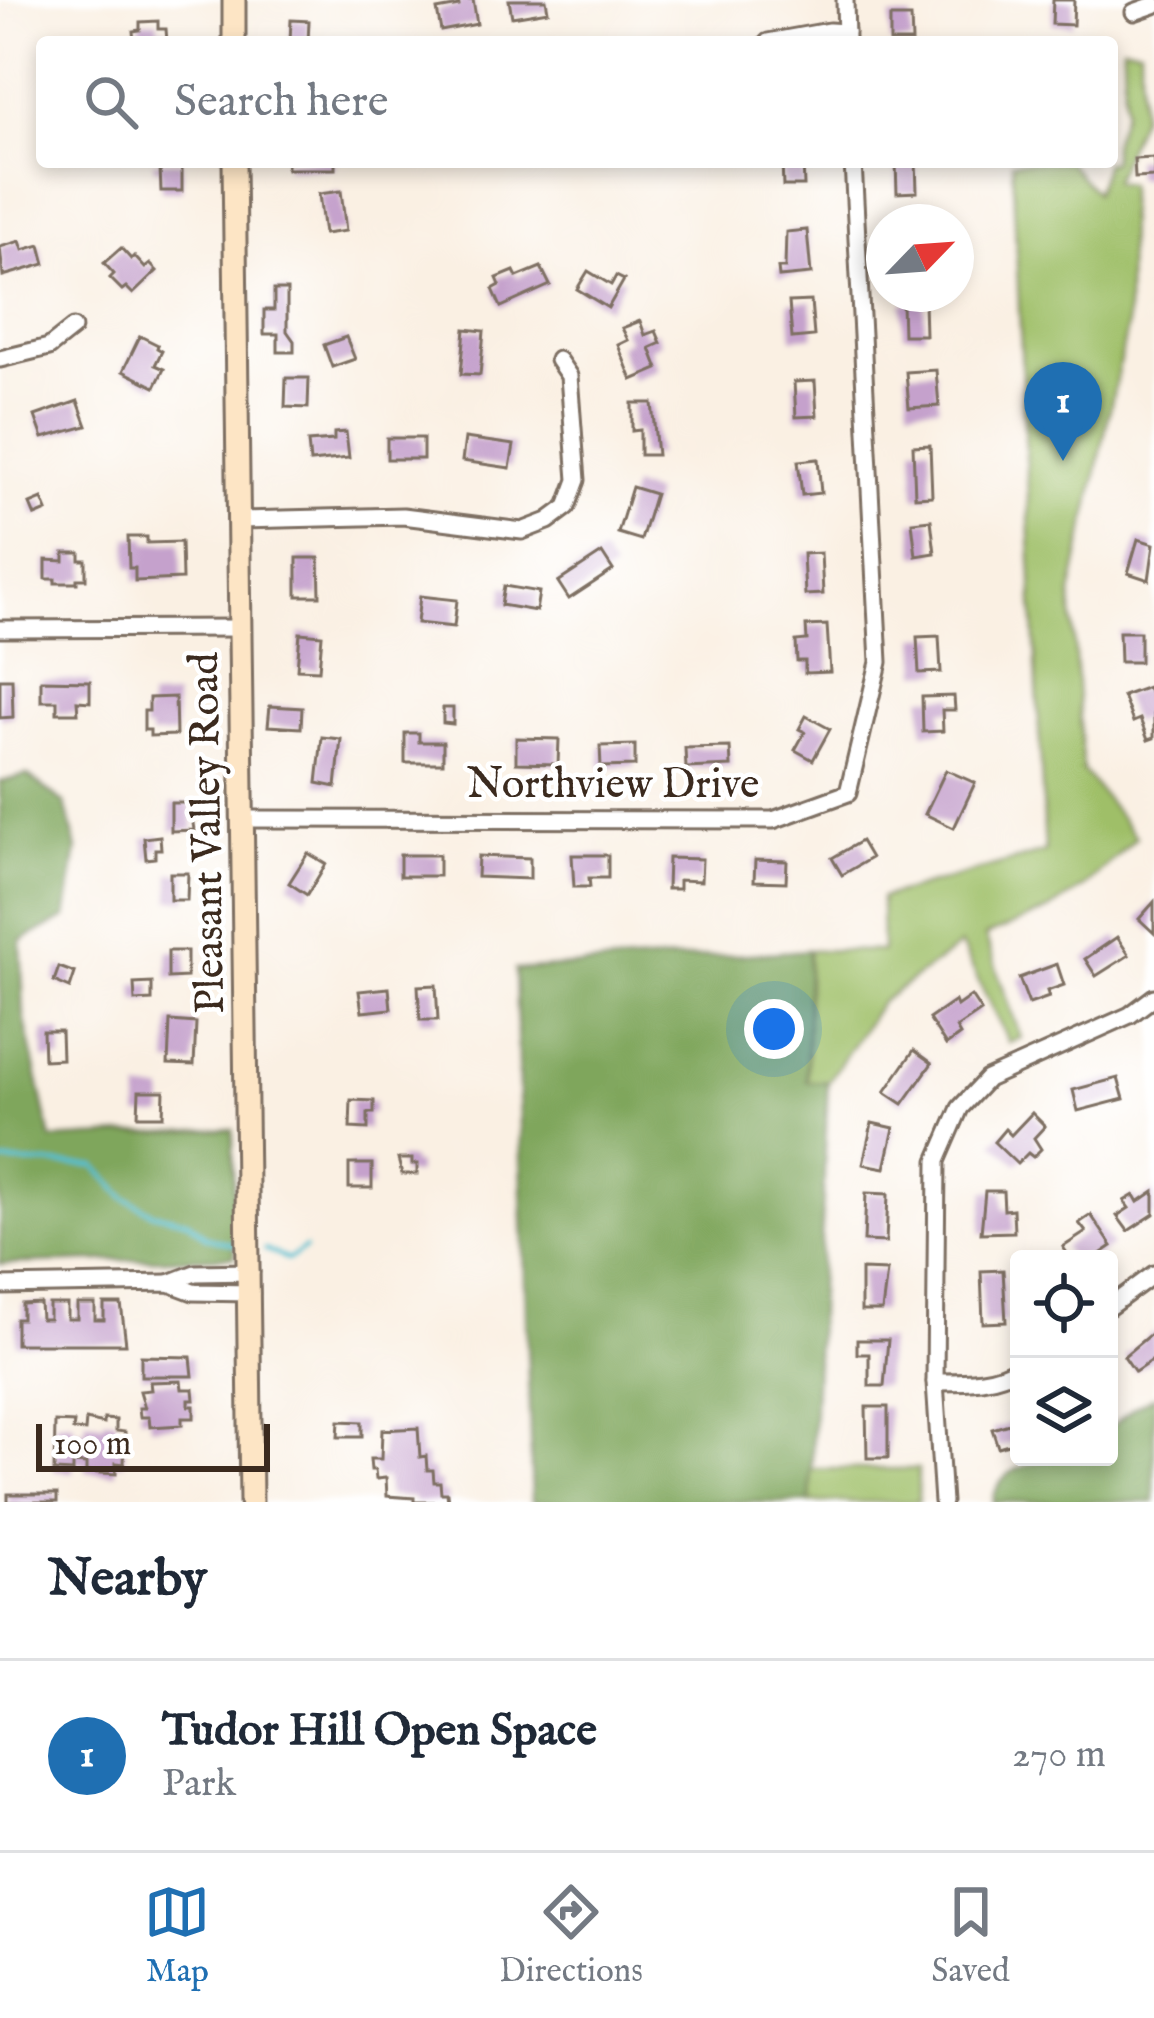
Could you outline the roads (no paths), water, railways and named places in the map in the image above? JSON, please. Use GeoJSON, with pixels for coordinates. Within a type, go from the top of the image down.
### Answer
{"type":"FeatureCollection","features":[{"type":"Feature","properties":{"kind":"main road"},"geometry":{"type":"LineString","coordinates":[[234,0],[234,36]]}},
{"type":"Feature","properties":{"kind":"main road","name":"Pleasant Valley Road"},"geometry":{"type":"LineString","coordinates":[[235,168],[251,1502]]}},
{"type":"Feature","properties":{"kind":"street"},"geometry":{"type":"LineString","coordinates":[[845,0],[846,36]]}},
{"type":"Feature","properties":{"kind":"street"},"geometry":{"type":"LineString","coordinates":[[1134,12],[1154,5]]}},
{"type":"Feature","properties":{"kind":"street"},"geometry":{"type":"LineString","coordinates":[[801,36],[829,31],[843,36]]}},
{"type":"Feature","properties":{"kind":"street","name":"Northview Drive"},"geometry":{"type":"LineString","coordinates":[[244,819],[773,820],[848,793],[879,662],[853,168]]}},
{"type":"Feature","properties":{"kind":"street"},"geometry":{"type":"LineString","coordinates":[[0,359],[49,347],[73,328]]}},
{"type":"Feature","properties":{"kind":"street"},"geometry":{"type":"LineString","coordinates":[[240,520],[403,516],[522,531],[548,521],[567,507],[577,480],[569,376],[558,360]]}},
{"type":"Feature","properties":{"kind":"street"},"geometry":{"type":"LineString","coordinates":[[0,629],[240,628]]}},
{"type":"Feature","properties":{"kind":"street"},"geometry":{"type":"LineString","coordinates":[[943,1502],[935,1382],[937,1161],[960,1108],[987,1079],[1130,1015],[1154,997]]}},
{"type":"Feature","properties":{"kind":"street"},"geometry":{"type":"LineString","coordinates":[[1118,1300],[1154,1274]]}},
{"type":"Feature","properties":{"kind":"street"},"geometry":{"type":"LineString","coordinates":[[0,1286],[169,1283],[193,1292],[251,1282]]}},
{"type":"Feature","properties":{"kind":"street"},"geometry":{"type":"LineString","coordinates":[[935,1382],[974,1382],[1010,1374]]}},
{"type":"Feature","properties":{"kind":"waterway"},"geometry":{"type":"LineString","coordinates":[[0,1162],[96,1166],[125,1198],[153,1213],[188,1221],[206,1237],[237,1245]]}},
{"type":"Feature","properties":{"kind":"waterway"},"geometry":{"type":"LineString","coordinates":[[265,1249],[288,1260],[305,1248]]}},
{"type":"Feature","properties":{"kind":"place","name":"Tudor Hill Open Space"},"geometry":{"type":"Point","coordinates":[1063,461]}}]}
